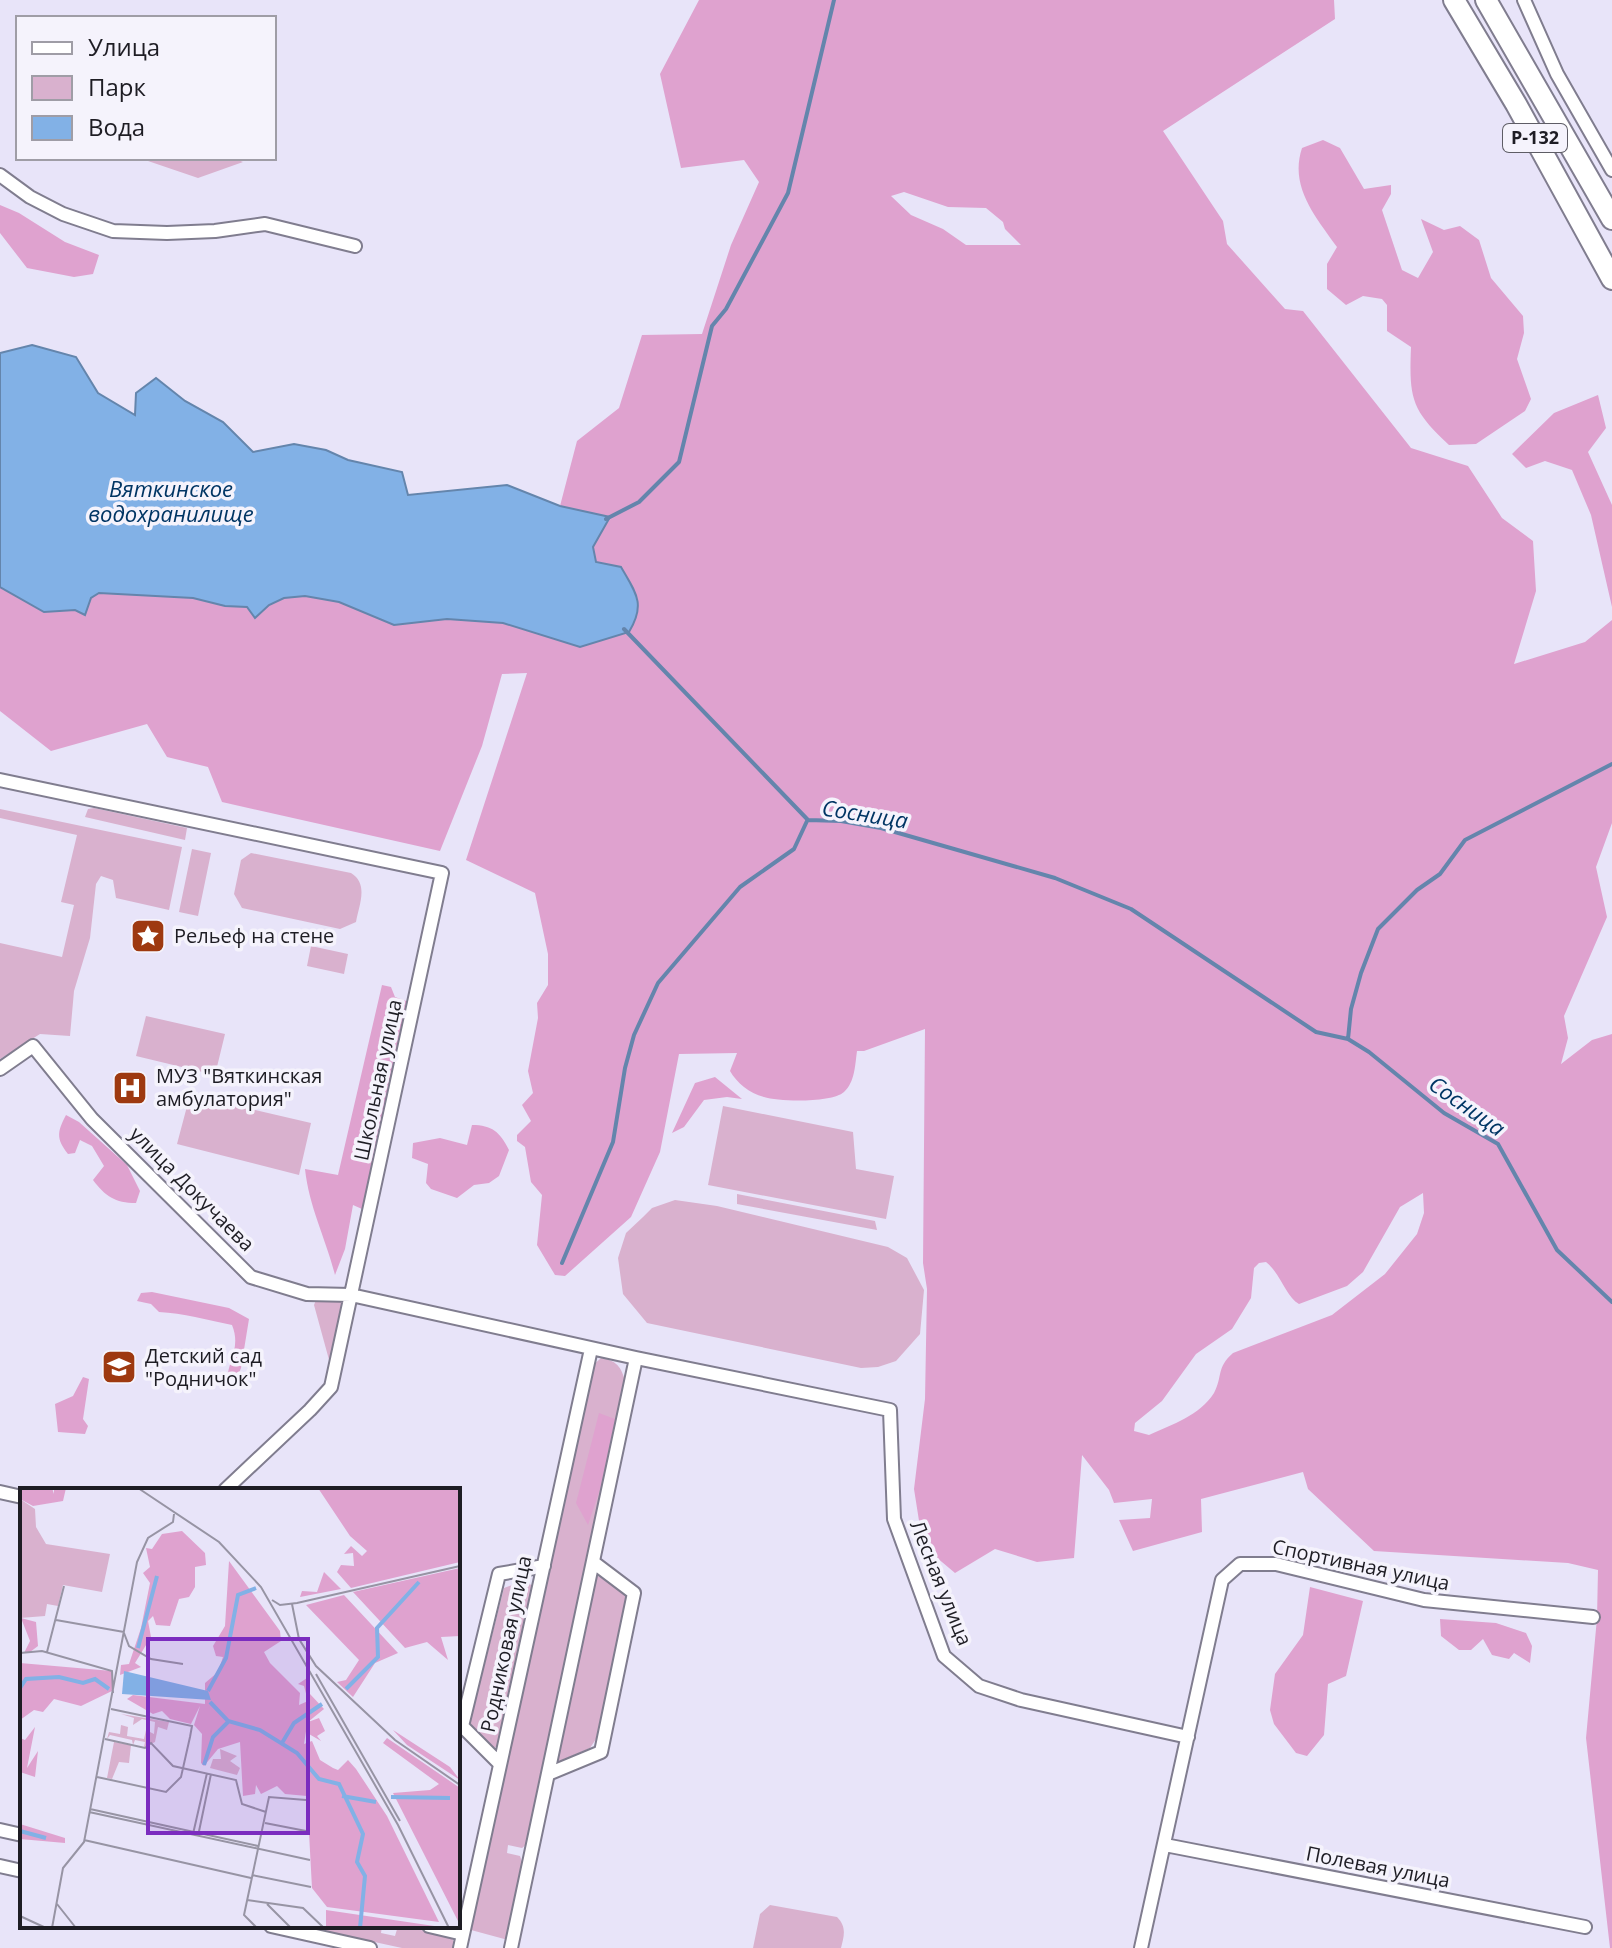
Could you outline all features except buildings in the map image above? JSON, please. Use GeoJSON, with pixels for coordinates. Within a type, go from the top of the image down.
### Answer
{"type":"FeatureCollection","features":[{"type":"Feature","properties":{"kind":"main road","name":"Р-132"},"geometry":{"type":"LineString","coordinates":[[1454,0],[1516,104],[1612,279]]}},
{"type":"Feature","properties":{"kind":"main road","name":"Р-132"},"geometry":{"type":"LineString","coordinates":[[1486,0],[1612,219]]}},
{"type":"Feature","properties":{"kind":"street"},"geometry":{"type":"LineString","coordinates":[[1524,0],[1557,74],[1612,170]]}},
{"type":"Feature","properties":{"kind":"street"},"geometry":{"type":"LineString","coordinates":[[0,175],[30,197],[63,214],[113,231],[179,233],[265,224],[355,246]]}},
{"type":"Feature","properties":{"kind":"street","name":"Школьная улица"},"geometry":{"type":"LineString","coordinates":[[0,780],[442,873],[331,1387],[227,1488]]}},
{"type":"Feature","properties":{"kind":"street","name":"улица Докучаева"},"geometry":{"type":"LineString","coordinates":[[0,1069],[33,1046],[92,1119],[251,1277],[307,1294],[351,1295]]}},
{"type":"Feature","properties":{"kind":"street","name":"Лесная улица"},"geometry":{"type":"LineString","coordinates":[[351,1295],[591,1349],[890,1410],[894,1519],[944,1656],[979,1686],[1021,1700],[1188,1737]]}},
{"type":"Feature","properties":{"kind":"street","name":"Родниковая улица"},"geometry":{"type":"LineString","coordinates":[[460,1948],[591,1349]]}},
{"type":"Feature","properties":{"kind":"street"},"geometry":{"type":"LineString","coordinates":[[527,1948],[511,1946],[636,1358]]}},
{"type":"Feature","properties":{"kind":"street"},"geometry":{"type":"LineString","coordinates":[[0,1492],[20,1497]]}},
{"type":"Feature","properties":{"kind":"street"},"geometry":{"type":"LineString","coordinates":[[548,1774],[601,1752],[634,1593],[593,1562]]}},
{"type":"Feature","properties":{"kind":"street","name":"Спортивная улица"},"geometry":{"type":"LineString","coordinates":[[1188,1737],[1222,1580],[1240,1564],[1276,1564],[1424,1600],[1593,1617]]}},
{"type":"Feature","properties":{"kind":"street"},"geometry":{"type":"LineString","coordinates":[[500,1764],[462,1726],[499,1574],[544,1566]]}},
{"type":"Feature","properties":{"kind":"street"},"geometry":{"type":"LineString","coordinates":[[1141,1948],[1188,1737]]}},
{"type":"Feature","properties":{"kind":"street"},"geometry":{"type":"LineString","coordinates":[[0,1830],[20,1835]]}},
{"type":"Feature","properties":{"kind":"street","name":"Полевая улица"},"geometry":{"type":"LineString","coordinates":[[1165,1845],[1585,1927]]}},
{"type":"Feature","properties":{"kind":"street"},"geometry":{"type":"LineString","coordinates":[[0,1866],[20,1871]]}},
{"type":"Feature","properties":{"kind":"street"},"geometry":{"type":"LineString","coordinates":[[280,1928],[370,1948]]}},
{"type":"Feature","properties":{"kind":"street"},"geometry":{"type":"LineString","coordinates":[[438,1928],[463,1934]]}},
{"type":"Feature","properties":{"kind":"green space"},"geometry":{"type":"Polygon","coordinates":[[[238,160],[243,162],[198,178],[148,161],[238,160]]]}},
{"type":"Feature","properties":{"kind":"green space"},"geometry":{"type":"Polygon","coordinates":[[[0,809],[182,847],[169,910],[116,898],[113,880],[101,876],[96,884],[90,938],[74,991],[70,1036],[40,1034],[0,1059],[0,943],[62,957],[74,905],[61,902],[77,835],[0,818],[0,809]]]}},
{"type":"Feature","properties":{"kind":"green space"},"geometry":{"type":"Polygon","coordinates":[[[88,809],[187,828],[185,840],[85,817],[88,809]]]}},
{"type":"Feature","properties":{"kind":"green space"},"geometry":{"type":"Polygon","coordinates":[[[192,849],[211,853],[198,916],[179,912],[192,849]]]}},
{"type":"Feature","properties":{"kind":"green space"},"geometry":{"type":"Polygon","coordinates":[[[251,853],[351,873],[357,878],[361,889],[356,922],[340,929],[242,908],[234,894],[241,860],[251,853]]]}},
{"type":"Feature","properties":{"kind":"green space"},"geometry":{"type":"Polygon","coordinates":[[[311,946],[348,954],[344,974],[307,966],[311,946]]]}},
{"type":"Feature","properties":{"kind":"green space"},"geometry":{"type":"Polygon","coordinates":[[[146,1016],[225,1034],[215,1075],[136,1056],[146,1016]]]}},
{"type":"Feature","properties":{"kind":"green space"},"geometry":{"type":"Polygon","coordinates":[[[190,1095],[311,1123],[299,1175],[177,1144],[190,1095]]]}},
{"type":"Feature","properties":{"kind":"green space"},"geometry":{"type":"Polygon","coordinates":[[[723,1106],[853,1132],[856,1169],[894,1176],[886,1219],[708,1185],[723,1106]]]}},
{"type":"Feature","properties":{"kind":"green space"},"geometry":{"type":"Polygon","coordinates":[[[737,1194],[875,1221],[877,1230],[737,1204],[737,1194]]]}},
{"type":"Feature","properties":{"kind":"green space"},"geometry":{"type":"Polygon","coordinates":[[[675,1200],[717,1206],[888,1247],[907,1258],[924,1290],[920,1334],[896,1361],[861,1368],[647,1323],[623,1294],[618,1258],[626,1233],[652,1208],[675,1200]]]}},
{"type":"Feature","properties":{"kind":"green space"},"geometry":{"type":"Polygon","coordinates":[[[316,1300],[344,1302],[331,1367],[314,1305],[316,1300]]]}},
{"type":"Feature","properties":{"kind":"green space"},"geometry":{"type":"Polygon","coordinates":[[[601,1358],[619,1367],[626,1385],[527,1844],[522,1848],[508,1845],[507,1853],[520,1856],[523,1865],[508,1940],[471,1930],[591,1367],[601,1358]]]}},
{"type":"Feature","properties":{"kind":"green space"},"geometry":{"type":"Polygon","coordinates":[[[599,1576],[622,1589],[626,1599],[596,1739],[590,1748],[560,1761],[554,1757],[594,1578],[599,1576]]]}},
{"type":"Feature","properties":{"kind":"green space"},"geometry":{"type":"Polygon","coordinates":[[[529,1583],[535,1589],[501,1743],[498,1747],[490,1748],[476,1734],[470,1722],[504,1588],[529,1583]]]}},
{"type":"Feature","properties":{"kind":"green space"},"geometry":{"type":"Polygon","coordinates":[[[770,1905],[837,1917],[843,1928],[841,1948],[753,1948],[760,1914],[770,1905]]]}},
{"type":"Feature","properties":{"kind":"green space"},"geometry":{"type":"Polygon","coordinates":[[[310,1928],[382,1928],[381,1933],[395,1936],[397,1928],[409,1928],[449,1935],[455,1943],[455,1948],[402,1948],[310,1928]]]}},
{"type":"Feature","properties":{"kind":"shaded area"},"geometry":{"type":"Polygon","coordinates":[[[699,0],[1334,0],[1335,19],[1163,131],[1223,221],[1227,244],[1285,309],[1303,311],[1411,448],[1468,466],[1502,518],[1533,541],[1536,591],[1514,664],[1585,642],[1612,620],[1612,823],[1596,867],[1607,917],[1564,1016],[1568,1038],[1561,1064],[1592,1040],[1612,1034],[1612,1948],[1586,1738],[1597,1618],[1598,1570],[1568,1563],[1374,1551],[1308,1489],[1303,1472],[1201,1499],[1202,1532],[1133,1551],[1119,1520],[1150,1518],[1152,1499],[1114,1503],[1109,1490],[1082,1455],[1074,1558],[1037,1562],[995,1549],[955,1573],[923,1546],[914,1489],[925,1399],[925,1029],[857,1051],[848,1088],[838,1096],[817,1100],[771,1099],[748,1090],[730,1071],[737,1053],[679,1054],[660,1152],[631,1217],[565,1276],[555,1275],[537,1245],[542,1195],[531,1182],[525,1147],[517,1141],[517,1135],[531,1121],[522,1105],[533,1093],[528,1071],[538,1018],[537,1003],[548,985],[548,954],[535,893],[466,860],[527,673],[502,674],[482,746],[440,851],[222,802],[208,767],[167,757],[147,724],[51,751],[0,711],[0,587],[44,612],[75,610],[84,615],[91,598],[99,593],[193,598],[225,606],[247,607],[305,596],[339,602],[394,625],[447,619],[503,623],[579,647],[596,562],[593,547],[609,517],[560,506],[577,441],[619,408],[642,335],[702,334],[731,245],[759,182],[744,160],[681,168],[660,74],[699,0]],[[904,192],[891,196],[911,215],[943,229],[966,245],[1021,245],[1005,229],[1003,222],[986,208],[948,207],[904,192]],[[1423,1193],[1400,1207],[1363,1272],[1347,1286],[1299,1304],[1271,1267],[1266,1262],[1259,1263],[1254,1268],[1251,1298],[1232,1329],[1196,1354],[1162,1401],[1135,1423],[1134,1431],[1149,1435],[1201,1408],[1214,1393],[1222,1368],[1233,1353],[1332,1315],[1385,1274],[1417,1234],[1424,1213],[1423,1193]]]}},
{"type":"Feature","properties":{"kind":"shaded area"},"geometry":{"type":"Polygon","coordinates":[[[1323,140],[1340,148],[1364,189],[1391,185],[1391,194],[1382,210],[1402,270],[1418,278],[1433,252],[1421,219],[1444,230],[1460,226],[1479,240],[1491,278],[1523,316],[1524,333],[1517,359],[1531,399],[1525,411],[1476,444],[1449,445],[1420,412],[1412,391],[1411,347],[1387,331],[1387,305],[1382,299],[1363,296],[1346,305],[1327,289],[1327,264],[1337,247],[1307,201],[1299,176],[1302,148],[1323,140]]]}},
{"type":"Feature","properties":{"kind":"shaded area"},"geometry":{"type":"Polygon","coordinates":[[[0,205],[19,213],[65,242],[99,255],[93,274],[74,277],[27,268],[0,233],[0,205]]]}},
{"type":"Feature","properties":{"kind":"shaded area"},"geometry":{"type":"Polygon","coordinates":[[[1598,395],[1606,428],[1588,452],[1612,505],[1612,607],[1591,515],[1572,470],[1545,461],[1526,468],[1512,454],[1554,413],[1598,395]]]}},
{"type":"Feature","properties":{"kind":"shaded area"},"geometry":{"type":"Polygon","coordinates":[[[382,985],[391,987],[395,997],[409,1002],[366,1200],[362,1209],[353,1205],[345,1249],[335,1275],[310,1197],[305,1169],[338,1175],[382,985]]]}},
{"type":"Feature","properties":{"kind":"shaded area"},"geometry":{"type":"Polygon","coordinates":[[[715,1077],[742,1099],[704,1100],[684,1127],[672,1133],[695,1083],[715,1077]]]}},
{"type":"Feature","properties":{"kind":"shaded area"},"geometry":{"type":"Polygon","coordinates":[[[66,1115],[79,1122],[127,1165],[140,1191],[136,1203],[111,1198],[93,1180],[104,1166],[92,1146],[80,1140],[75,1153],[68,1154],[59,1135],[66,1115]]]}},
{"type":"Feature","properties":{"kind":"shaded area"},"geometry":{"type":"Polygon","coordinates":[[[472,1125],[495,1131],[509,1150],[499,1176],[489,1183],[474,1185],[457,1198],[431,1189],[426,1183],[428,1164],[412,1158],[413,1143],[440,1138],[467,1145],[472,1125]]]}},
{"type":"Feature","properties":{"kind":"shaded area"},"geometry":{"type":"Polygon","coordinates":[[[152,1292],[229,1308],[249,1319],[241,1368],[233,1388],[229,1389],[228,1380],[235,1343],[232,1325],[159,1312],[151,1304],[137,1301],[141,1293],[152,1292]]]}},
{"type":"Feature","properties":{"kind":"shaded area"},"geometry":{"type":"Polygon","coordinates":[[[83,1377],[89,1379],[83,1419],[88,1426],[85,1434],[58,1432],[55,1404],[73,1396],[83,1377]]]}},
{"type":"Feature","properties":{"kind":"shaded area"},"geometry":{"type":"Polygon","coordinates":[[[599,1413],[615,1419],[600,1489],[588,1525],[576,1503],[599,1413]]]}},
{"type":"Feature","properties":{"kind":"shaded area"},"geometry":{"type":"Polygon","coordinates":[[[1310,1587],[1363,1601],[1346,1676],[1328,1684],[1324,1735],[1307,1756],[1296,1753],[1274,1724],[1270,1710],[1275,1674],[1303,1635],[1310,1587]]]}},
{"type":"Feature","properties":{"kind":"shaded area"},"geometry":{"type":"Polygon","coordinates":[[[1440,1619],[1496,1623],[1526,1633],[1532,1646],[1530,1663],[1514,1653],[1509,1659],[1492,1655],[1483,1639],[1471,1650],[1459,1650],[1441,1636],[1440,1619]]]}},
{"type":"Feature","properties":{"kind":"water","name":"Вяткинское водохранилище"},"geometry":{"type":"Polygon","coordinates":[[[32,345],[76,357],[98,393],[135,415],[136,393],[156,378],[185,401],[223,422],[253,452],[294,444],[402,472],[408,495],[507,485],[560,506],[610,517],[593,547],[596,562],[621,567],[637,599],[634,622],[629,632],[580,647],[503,623],[447,619],[394,625],[339,602],[305,596],[284,598],[269,605],[255,618],[247,607],[225,606],[193,598],[99,593],[91,598],[85,615],[75,610],[44,612],[0,587],[0,353],[32,345]]]}},
{"type":"Feature","properties":{"kind":"waterway"},"geometry":{"type":"LineString","coordinates":[[606,519],[639,502],[679,462],[712,326],[726,309],[788,193],[834,0]]}},
{"type":"Feature","properties":{"kind":"waterway","name":"Сосница"},"geometry":{"type":"LineString","coordinates":[[624,629],[808,820],[841,821],[881,828],[1055,878],[1131,909],[1316,1032],[1348,1039],[1369,1052],[1444,1113],[1498,1144],[1557,1250],[1612,1302]]}},
{"type":"Feature","properties":{"kind":"waterway"},"geometry":{"type":"LineString","coordinates":[[1348,1039],[1351,1009],[1378,929],[1417,890],[1440,874],[1465,840],[1612,764]]}},
{"type":"Feature","properties":{"kind":"waterway"},"geometry":{"type":"LineString","coordinates":[[562,1263],[613,1142],[625,1068],[634,1035],[658,983],[740,887],[794,849],[807,821]]}},
{"type":"Feature","properties":{"kind":"place","name":"Рельеф на стене"},"geometry":{"type":"Point","coordinates":[148,936]}},
{"type":"Feature","properties":{"kind":"place","name":"МУЗ \"Вяткинская амбулатория\""},"geometry":{"type":"Point","coordinates":[130,1088]}},
{"type":"Feature","properties":{"kind":"place","name":"Детский сад \"Родничок\""},"geometry":{"type":"Point","coordinates":[119,1367]}}]}
